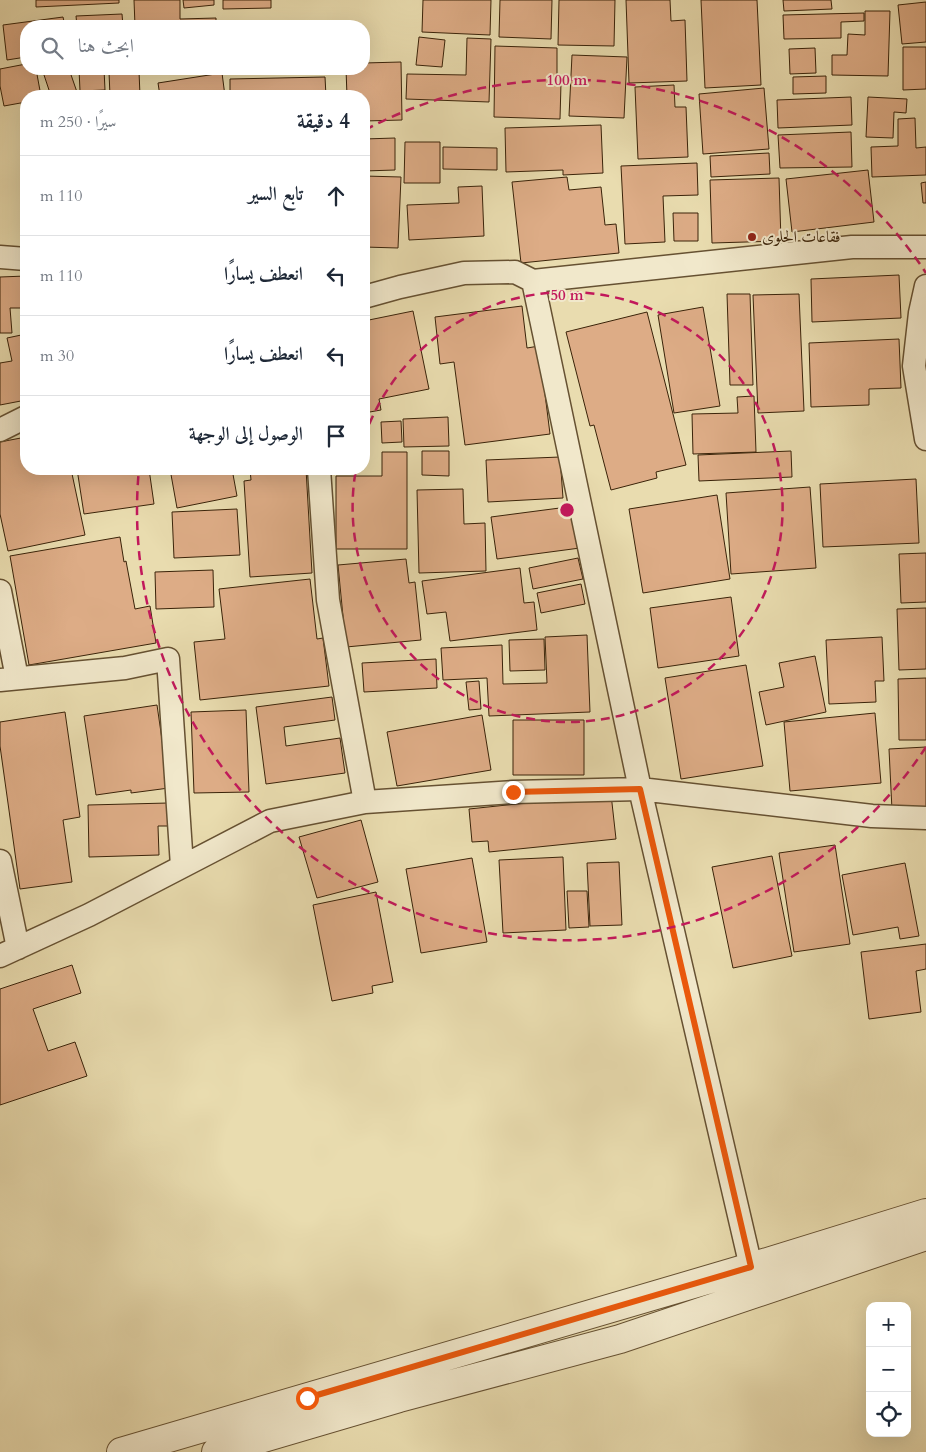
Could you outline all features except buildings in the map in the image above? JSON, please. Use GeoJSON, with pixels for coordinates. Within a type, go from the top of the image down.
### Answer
{"type":"FeatureCollection","features":[{"type":"Feature","properties":{"kind":"street"},"geometry":{"type":"LineString","coordinates":[[370,295],[464,273],[514,272],[532,281],[852,247],[926,247]]}},
{"type":"Feature","properties":{"kind":"street"},"geometry":{"type":"LineString","coordinates":[[0,257],[20,259]]}},
{"type":"Feature","properties":{"kind":"street"},"geometry":{"type":"LineString","coordinates":[[532,281],[640,789],[751,1267]]}},
{"type":"Feature","properties":{"kind":"street"},"geometry":{"type":"LineString","coordinates":[[926,286],[914,366],[926,438]]}},
{"type":"Feature","properties":{"kind":"street"},"geometry":{"type":"LineString","coordinates":[[0,430],[20,419]]}},
{"type":"Feature","properties":{"kind":"street"},"geometry":{"type":"LineString","coordinates":[[319,475],[328,600],[366,802]]}},
{"type":"Feature","properties":{"kind":"street"},"geometry":{"type":"LineString","coordinates":[[0,591],[9,679],[125,668],[168,659],[182,866]]}},
{"type":"Feature","properties":{"kind":"street"},"geometry":{"type":"LineString","coordinates":[[0,861],[9,952],[89,915],[270,821],[366,802],[513,792],[640,789],[872,816],[926,818]]}},
{"type":"Feature","properties":{"kind":"street"},"geometry":{"type":"LineString","coordinates":[[121,1452],[751,1267],[926,1213]]}},
{"type":"Feature","properties":{"kind":"street"},"geometry":{"type":"LineString","coordinates":[[216,1452],[399,1398],[620,1339],[926,1236]]}},
{"type":"Feature","properties":{"kind":"place","name":"فقاعات الحلوى"},"geometry":{"type":"Point","coordinates":[752,237]}},
{"type":"Feature","properties":{"kind":"route"},"geometry":{"type":"LineString","coordinates":[[307,1398],[751,1267],[640,789],[513,792]]}}]}
